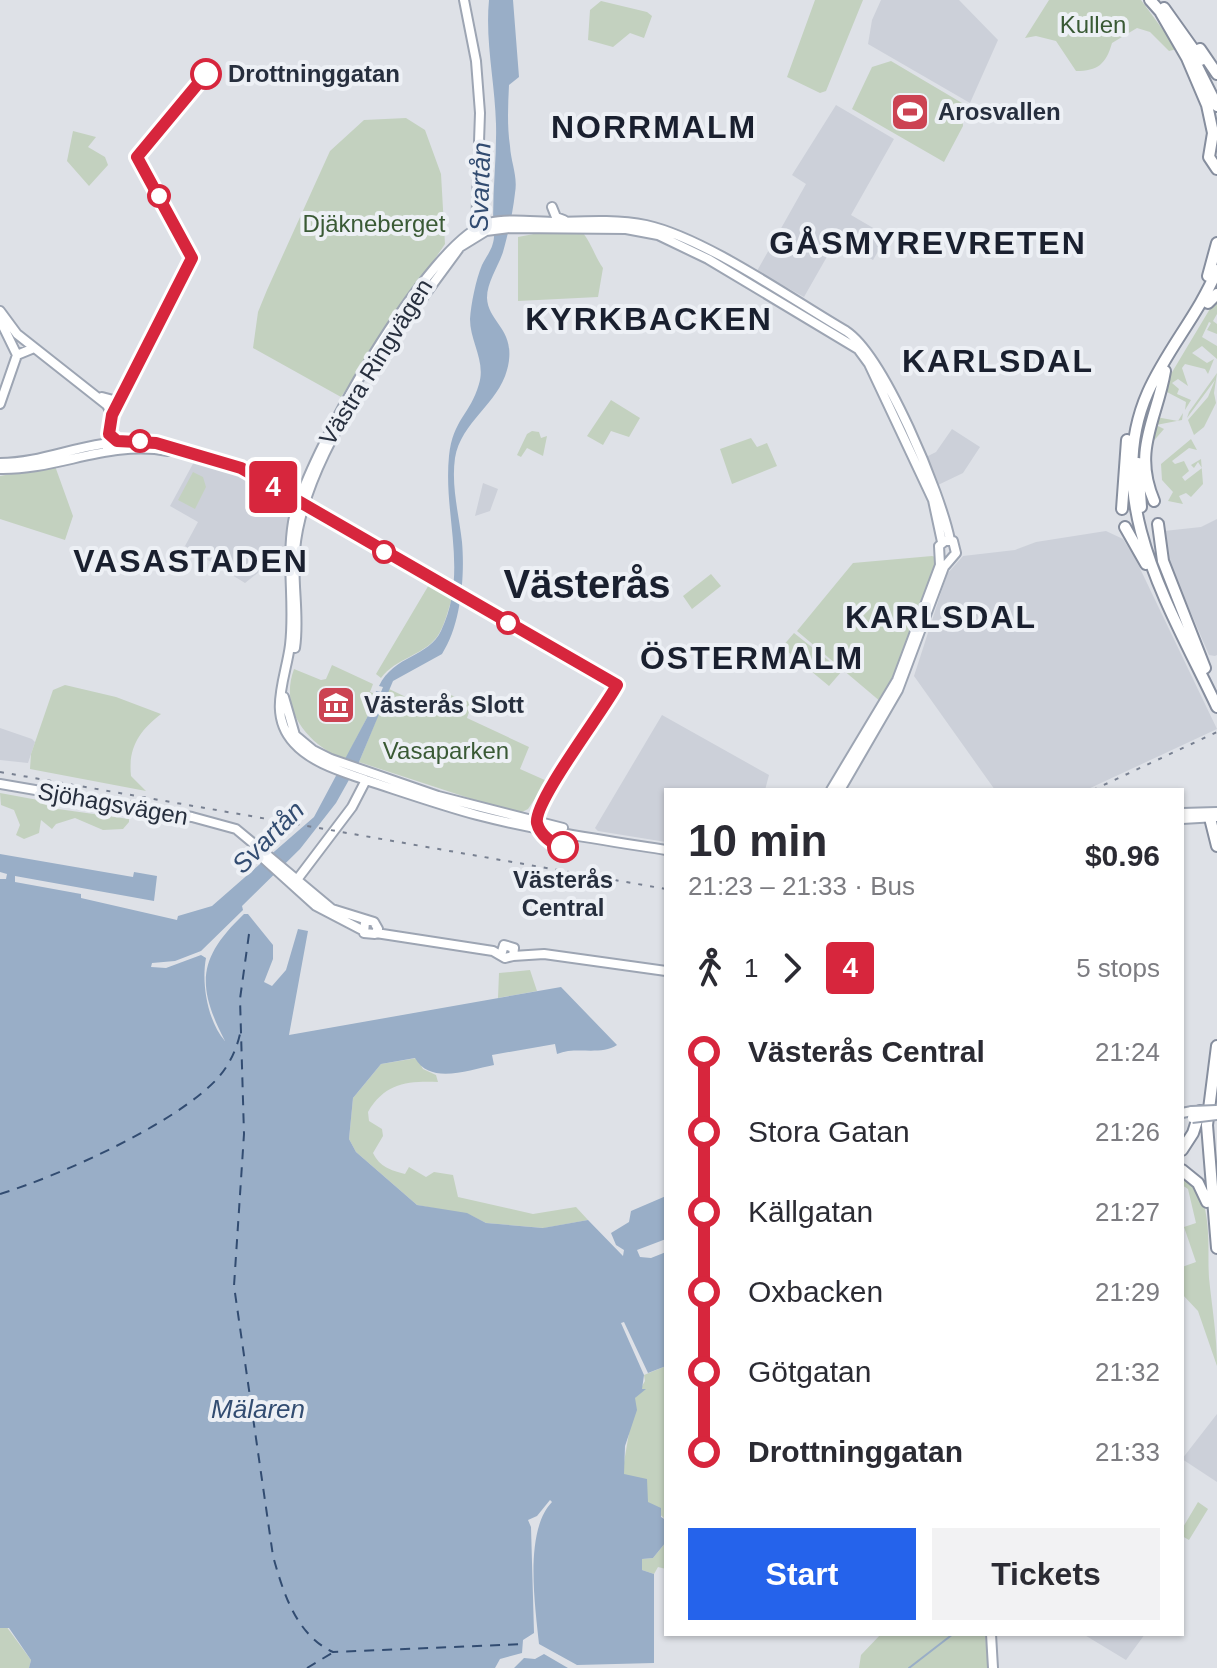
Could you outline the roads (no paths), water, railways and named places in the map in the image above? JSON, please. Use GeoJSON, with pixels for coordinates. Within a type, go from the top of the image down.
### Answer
{"type":"FeatureCollection","features":[{"type":"Feature","properties":{"kind":"highway"},"geometry":{"type":"LineString","coordinates":[[1150,0],[1198,64],[1217,106]]}},
{"type":"Feature","properties":{"kind":"highway"},"geometry":{"type":"LineString","coordinates":[[1158,0],[1176,22],[1217,91]]}},
{"type":"Feature","properties":{"kind":"highway"},"geometry":{"type":"LineString","coordinates":[[1161,13],[1202,91],[1213,127],[1214,145],[1209,157],[1216,170]]}},
{"type":"Feature","properties":{"kind":"highway"},"geometry":{"type":"LineString","coordinates":[[1176,22],[1180,23],[1217,74]]}},
{"type":"Feature","properties":{"kind":"highway"},"geometry":{"type":"LineString","coordinates":[[1188,325],[1206,284],[1217,243]]}},
{"type":"Feature","properties":{"kind":"highway"},"geometry":{"type":"LineString","coordinates":[[1122,509],[1127,439],[1140,402],[1188,325],[1217,270]]}},
{"type":"Feature","properties":{"kind":"highway"},"geometry":{"type":"LineString","coordinates":[[1202,667],[1158,565],[1140,502],[1141,434],[1149,404],[1165,371],[1217,285]]}},
{"type":"Feature","properties":{"kind":"highway"},"geometry":{"type":"LineString","coordinates":[[1208,303],[1217,294]]}},
{"type":"Feature","properties":{"kind":"highway"},"geometry":{"type":"LineString","coordinates":[[1154,501],[1146,477],[1146,445],[1165,371]]}},
{"type":"Feature","properties":{"kind":"highway"},"geometry":{"type":"LineString","coordinates":[[1154,381],[1133,439],[1132,490],[1152,563],[1217,693]]}},
{"type":"Feature","properties":{"kind":"highway"},"geometry":{"type":"LineString","coordinates":[[1158,524],[1163,561],[1217,707]]}},
{"type":"Feature","properties":{"kind":"highway"},"geometry":{"type":"LineString","coordinates":[[1125,527],[1182,643],[1202,667]]}},
{"type":"Feature","properties":{"kind":"highway"},"geometry":{"type":"LineString","coordinates":[[1212,818],[1217,846]]}},
{"type":"Feature","properties":{"kind":"highway"},"geometry":{"type":"LineString","coordinates":[[1216,1244],[1207,1134],[1217,1046]]}},
{"type":"Feature","properties":{"kind":"highway"},"geometry":{"type":"LineString","coordinates":[[1184,1147],[1196,1126],[1215,1068]]}},
{"type":"Feature","properties":{"kind":"highway"},"geometry":{"type":"LineString","coordinates":[[1215,1068],[1212,1120],[1217,1202]]}},
{"type":"Feature","properties":{"kind":"highway"},"geometry":{"type":"LineString","coordinates":[[1184,1171],[1193,1177],[1204,1194],[1216,1244]]}},
{"type":"Feature","properties":{"kind":"main road"},"geometry":{"type":"LineString","coordinates":[[464,0],[480,101],[477,228]]}},
{"type":"Feature","properties":{"kind":"main road"},"geometry":{"type":"LineString","coordinates":[[537,222],[552,207],[556,217],[568,221]]}},
{"type":"Feature","properties":{"kind":"main road"},"geometry":{"type":"LineString","coordinates":[[477,228],[568,221],[625,222],[673,233],[854,337],[875,362],[942,506],[946,556],[897,680],[835,788]]}},
{"type":"Feature","properties":{"kind":"main road"},"geometry":{"type":"LineString","coordinates":[[477,228],[499,222],[626,229],[658,235],[686,246],[851,342],[869,364],[926,485],[946,541],[957,547],[946,556]]}},
{"type":"Feature","properties":{"kind":"main road"},"geometry":{"type":"LineString","coordinates":[[520,225],[551,222]]}},
{"type":"Feature","properties":{"kind":"main road","name":"Västra Ringvägen"},"geometry":{"type":"LineString","coordinates":[[301,507],[306,483],[323,444],[368,366],[435,266],[477,228]]}},
{"type":"Feature","properties":{"kind":"main road","name":"Västra Ringvägen"},"geometry":{"type":"LineString","coordinates":[[297,742],[283,727],[279,700],[290,643],[288,581],[293,520],[328,447],[375,363],[446,264],[477,228]]}},
{"type":"Feature","properties":{"kind":"main road"},"geometry":{"type":"LineString","coordinates":[[0,311],[17,334],[97,395],[111,410],[104,447]]}},
{"type":"Feature","properties":{"kind":"main road"},"geometry":{"type":"LineString","coordinates":[[0,320],[13,341],[17,355],[0,404]]}},
{"type":"Feature","properties":{"kind":"main road"},"geometry":{"type":"LineString","coordinates":[[17,355],[36,348]]}},
{"type":"Feature","properties":{"kind":"main road"},"geometry":{"type":"LineString","coordinates":[[97,395],[117,401]]}},
{"type":"Feature","properties":{"kind":"main road"},"geometry":{"type":"LineString","coordinates":[[108,432],[121,442]]}},
{"type":"Feature","properties":{"kind":"main road"},"geometry":{"type":"LineString","coordinates":[[0,469],[42,466],[121,442],[156,443],[216,458],[288,498],[301,507],[294,573],[296,637],[284,697],[288,720],[297,742],[354,773],[479,816],[664,848]]}},
{"type":"Feature","properties":{"kind":"main road"},"geometry":{"type":"LineString","coordinates":[[0,463],[41,460],[104,447],[145,448],[193,457],[241,474],[288,498]]}},
{"type":"Feature","properties":{"kind":"main road"},"geometry":{"type":"LineString","coordinates":[[288,498],[299,493],[306,483]]}},
{"type":"Feature","properties":{"kind":"main road"},"geometry":{"type":"LineString","coordinates":[[288,498],[293,520]]}},
{"type":"Feature","properties":{"kind":"main road"},"geometry":{"type":"LineString","coordinates":[[354,773],[526,819],[664,848]]}},
{"type":"Feature","properties":{"kind":"main road"},"geometry":{"type":"LineString","coordinates":[[354,773],[360,795]]}},
{"type":"Feature","properties":{"kind":"main road"},"geometry":{"type":"LineString","coordinates":[[226,826],[291,881],[298,879],[360,795],[380,782]]}},
{"type":"Feature","properties":{"kind":"main road","name":"Sjöhagsvägen"},"geometry":{"type":"LineString","coordinates":[[0,784],[192,817],[226,826]]}},
{"type":"Feature","properties":{"kind":"main road"},"geometry":{"type":"LineString","coordinates":[[1184,816],[1212,818]]}},
{"type":"Feature","properties":{"kind":"main road"},"geometry":{"type":"LineString","coordinates":[[526,819],[533,827]]}},
{"type":"Feature","properties":{"kind":"main road"},"geometry":{"type":"LineString","coordinates":[[226,826],[241,832],[264,857]]}},
{"type":"Feature","properties":{"kind":"main road"},"geometry":{"type":"LineString","coordinates":[[298,879],[308,896],[363,926],[368,936],[376,929],[501,950],[506,959],[514,952],[544,954],[664,971]]}},
{"type":"Feature","properties":{"kind":"main road"},"geometry":{"type":"LineString","coordinates":[[298,879],[308,896]]}},
{"type":"Feature","properties":{"kind":"main road"},"geometry":{"type":"LineString","coordinates":[[1187,1115],[1217,1112]]}},
{"type":"Feature","properties":{"kind":"main road"},"geometry":{"type":"LineString","coordinates":[[991,1636],[993,1668]]}},
{"type":"Feature","properties":{"kind":"water","name":"Mälaren"},"geometry":{"type":"Polygon","coordinates":[[[489,0],[513,0],[519,77],[509,85],[508,123],[516,181],[503,252],[487,292],[492,314],[506,336],[509,356],[502,382],[464,434],[455,458],[463,570],[454,629],[442,654],[393,681],[359,762],[336,803],[300,849],[201,951],[175,961],[152,963],[151,967],[166,968],[201,955],[206,958],[204,979],[207,1002],[214,1024],[225,1041],[209,1004],[206,973],[218,945],[244,914],[248,914],[273,945],[273,959],[264,982],[272,986],[286,970],[298,929],[308,931],[289,1035],[561,987],[617,1045],[603,1050],[557,1054],[555,1044],[492,1055],[494,1065],[450,1074],[430,1071],[415,1058],[381,1064],[353,1098],[349,1139],[356,1152],[417,1205],[467,1213],[486,1223],[543,1228],[588,1220],[623,1256],[624,1250],[616,1245],[611,1233],[629,1222],[631,1211],[664,1197],[664,1240],[637,1250],[640,1257],[651,1258],[664,1253],[664,1367],[648,1373],[624,1322],[621,1323],[644,1375],[642,1389],[646,1389],[635,1398],[637,1410],[625,1446],[624,1474],[647,1479],[648,1502],[661,1508],[661,1517],[664,1519],[664,1544],[653,1558],[642,1559],[642,1570],[654,1574],[654,1663],[577,1665],[539,1644],[534,1590],[535,1549],[543,1515],[552,1502],[550,1500],[537,1516],[528,1520],[531,1527],[534,1633],[523,1640],[522,1653],[500,1659],[495,1668],[29,1668],[31,1660],[9,1628],[0,1628],[0,879],[6,879],[7,874],[0,872],[0,854],[133,877],[134,872],[157,876],[154,901],[15,876],[15,882],[81,894],[81,898],[177,920],[178,916],[212,906],[314,817],[370,712],[376,691],[381,692],[383,687],[379,686],[385,676],[436,640],[449,609],[453,587],[449,456],[454,434],[481,376],[470,319],[478,277],[494,237],[496,124],[488,31],[489,0]]]}},
{"type":"Feature","properties":{"kind":"water"},"geometry":{"type":"Polygon","coordinates":[[[544,1654],[568,1668],[514,1668],[524,1658],[535,1659],[544,1654]]]}},
{"type":"Feature","properties":{"kind":"waterway"},"geometry":{"type":"LineString","coordinates":[[909,1668],[950,1636]]}},
{"type":"Feature","properties":{"kind":"railway"},"geometry":{"type":"LineString","coordinates":[[1097,788],[1217,732]]}},
{"type":"Feature","properties":{"kind":"railway"},"geometry":{"type":"LineString","coordinates":[[0,772],[664,889]]}},
{"type":"Feature","properties":{"kind":"place","name":"Drottninggatan"},"geometry":{"type":"Point","coordinates":[206,74]}},
{"type":"Feature","properties":{"kind":"place","name":"Arosvallen"},"geometry":{"type":"Point","coordinates":[910,112]}},
{"type":"Feature","properties":{"kind":"place","name":"Västerås Slott"},"geometry":{"type":"Point","coordinates":[336,705]}},
{"type":"Feature","properties":{"kind":"place","name":"Västerås Central"},"geometry":{"type":"Point","coordinates":[563,847]}},
{"type":"Feature","properties":{"kind":"district","name":"NORRMALM"},"geometry":{"type":"Point","coordinates":[654,127]}},
{"type":"Feature","properties":{"kind":"district","name":"GÅSMYREVRETEN"},"geometry":{"type":"Point","coordinates":[928,243]}},
{"type":"Feature","properties":{"kind":"district","name":"KYRKBACKEN"},"geometry":{"type":"Point","coordinates":[649,319]}},
{"type":"Feature","properties":{"kind":"district","name":"KARLSDAL"},"geometry":{"type":"Point","coordinates":[998,361]}},
{"type":"Feature","properties":{"kind":"district","name":"VASASTADEN"},"geometry":{"type":"Point","coordinates":[191,561]}},
{"type":"Feature","properties":{"kind":"district","name":"Västerås"},"geometry":{"type":"Point","coordinates":[587,584]}},
{"type":"Feature","properties":{"kind":"district","name":"KARLSDAL"},"geometry":{"type":"Point","coordinates":[941,617]}},
{"type":"Feature","properties":{"kind":"district","name":"ÖSTERMALM"},"geometry":{"type":"Point","coordinates":[752,658]}},
{"type":"Feature","properties":{"kind":"park label","name":"Kullen"},"geometry":{"type":"Point","coordinates":[1093,25]}},
{"type":"Feature","properties":{"kind":"park label","name":"Djäkneberget"},"geometry":{"type":"Point","coordinates":[374,224]}},
{"type":"Feature","properties":{"kind":"park label","name":"Vasaparken"},"geometry":{"type":"Point","coordinates":[446,751]}},
{"type":"Feature","properties":{"kind":"water label","name":"Svartån"},"geometry":{"type":"Point","coordinates":[480,187]}},
{"type":"Feature","properties":{"kind":"water label","name":"Svartån"},"geometry":{"type":"Point","coordinates":[268,837]}}]}
